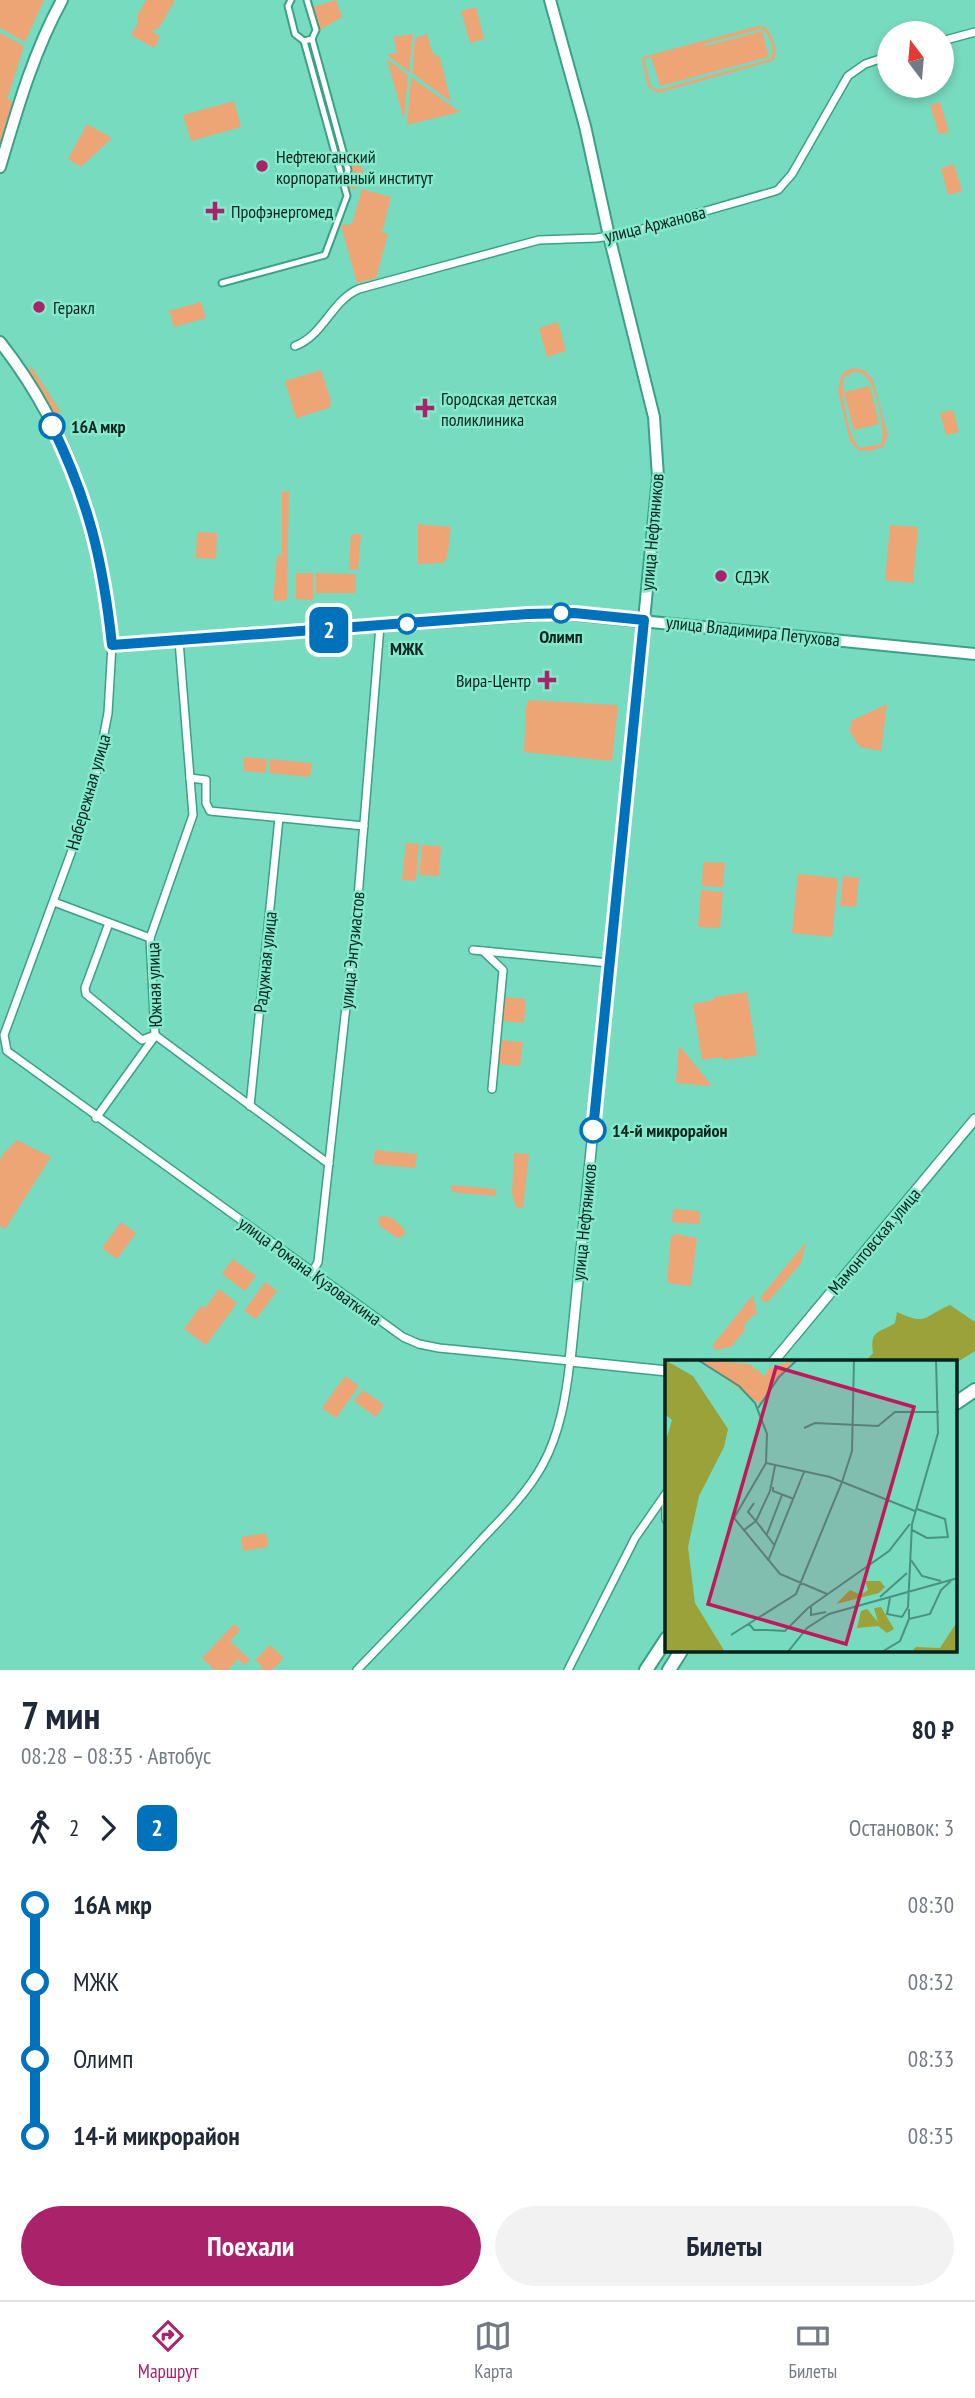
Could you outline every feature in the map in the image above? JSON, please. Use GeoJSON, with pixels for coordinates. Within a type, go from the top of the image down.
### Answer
{"type":"FeatureCollection","features":[{"type":"Feature","properties":{"kind":"highway"},"geometry":{"type":"LineString","coordinates":[[958,1400],[975,1390]]}},
{"type":"Feature","properties":{"kind":"highway"},"geometry":{"type":"LineString","coordinates":[[646,1670],[665,1641]]}},
{"type":"Feature","properties":{"kind":"highway"},"geometry":{"type":"LineString","coordinates":[[669,1670],[680,1652]]}},
{"type":"Feature","properties":{"kind":"main road"},"geometry":{"type":"LineString","coordinates":[[0,167],[29,72],[62,0]]}},
{"type":"Feature","properties":{"kind":"main road","name":"улица Нефтяников"},"geometry":{"type":"LineString","coordinates":[[550,0],[585,126],[608,236],[647,383],[657,443],[657,502],[644,620]]}},
{"type":"Feature","properties":{"kind":"main road","name":"Набережная улица"},"geometry":{"type":"LineString","coordinates":[[0,342],[20,369],[52,426],[80,489],[99,556],[112,645]]}},
{"type":"Feature","properties":{"kind":"main road","name":"улица Владимира Петухова"},"geometry":{"type":"LineString","coordinates":[[112,645],[547,613],[644,620],[975,654]]}},
{"type":"Feature","properties":{"kind":"street"},"geometry":{"type":"LineString","coordinates":[[222,283],[325,255],[347,196],[304,41],[295,34],[289,10],[291,0]]}},
{"type":"Feature","properties":{"kind":"street"},"geometry":{"type":"LineString","coordinates":[[307,0],[316,30],[312,39],[348,170],[344,183]]}},
{"type":"Feature","properties":{"kind":"street"},"geometry":{"type":"LineString","coordinates":[[954,38],[975,32]]}},
{"type":"Feature","properties":{"kind":"street"},"geometry":{"type":"LineString","coordinates":[[304,41],[312,39]]}},
{"type":"Feature","properties":{"kind":"street","name":"улица Аржанова"},"geometry":{"type":"LineString","coordinates":[[295,346],[311,337],[347,295],[359,289],[539,240],[608,236],[778,190],[792,174],[848,76],[865,64],[877,60]]}},
{"type":"Feature","properties":{"kind":"street","name":"улица Нефтяников"},"geometry":{"type":"LineString","coordinates":[[357,1670],[470,1553],[529,1485],[543,1464],[565,1398],[644,620]]}},
{"type":"Feature","properties":{"kind":"street","name":"улица Энтузиастов"},"geometry":{"type":"LineString","coordinates":[[312,1273],[318,1262],[329,1164],[364,826],[380,626]]}},
{"type":"Feature","properties":{"kind":"street","name":"Южная улица"},"geometry":{"type":"LineString","coordinates":[[179,641],[193,815],[150,938],[155,1035],[329,1164]]}},
{"type":"Feature","properties":{"kind":"street","name":"Набережная улица"},"geometry":{"type":"LineString","coordinates":[[4,1046],[4,1035],[82,822],[102,751],[110,693],[112,645]]}},
{"type":"Feature","properties":{"kind":"street"},"geometry":{"type":"LineString","coordinates":[[190,778],[206,780],[206,803],[210,811],[364,826]]}},
{"type":"Feature","properties":{"kind":"street","name":"Радужная улица"},"geometry":{"type":"LineString","coordinates":[[250,1106],[279,818]]}},
{"type":"Feature","properties":{"kind":"street"},"geometry":{"type":"LineString","coordinates":[[54,902],[150,938]]}},
{"type":"Feature","properties":{"kind":"street"},"geometry":{"type":"LineString","coordinates":[[109,923],[85,988],[86,994],[142,1040],[155,1035]]}},
{"type":"Feature","properties":{"kind":"street"},"geometry":{"type":"LineString","coordinates":[[474,950],[609,963]]}},
{"type":"Feature","properties":{"kind":"street"},"geometry":{"type":"LineString","coordinates":[[483,951],[503,970],[492,1089]]}},
{"type":"Feature","properties":{"kind":"street"},"geometry":{"type":"LineString","coordinates":[[96,1118],[155,1035]]}},
{"type":"Feature","properties":{"kind":"street","name":"улица Романа Кузоваткина"},"geometry":{"type":"LineString","coordinates":[[4,1046],[10,1056],[396,1333],[419,1344],[439,1348],[665,1371]]}},
{"type":"Feature","properties":{"kind":"street","name":"Мамонтовская улица"},"geometry":{"type":"LineString","coordinates":[[775,1360],[975,1119]]}},
{"type":"Feature","properties":{"kind":"street"},"geometry":{"type":"LineString","coordinates":[[569,1670],[629,1549],[665,1495]]}},
{"type":"Feature","properties":{"kind":"shaded area"},"geometry":{"type":"Polygon","coordinates":[[[0,0],[44,0],[25,42],[0,28],[0,0]]]}},
{"type":"Feature","properties":{"kind":"shaded area"},"geometry":{"type":"Polygon","coordinates":[[[146,0],[175,0],[159,28],[152,31],[160,37],[154,48],[131,35],[146,0]]]}},
{"type":"Feature","properties":{"kind":"shaded area"},"geometry":{"type":"Polygon","coordinates":[[[336,0],[342,17],[320,30],[313,7],[336,0]]]}},
{"type":"Feature","properties":{"kind":"shaded area"},"geometry":{"type":"Polygon","coordinates":[[[476,7],[484,39],[470,43],[461,11],[476,7]]]}},
{"type":"Feature","properties":{"kind":"shaded area"},"geometry":{"type":"Polygon","coordinates":[[[758,26],[768,30],[775,48],[773,61],[658,93],[648,87],[643,57],[758,26]],[[761,29],[704,44],[706,46],[762,31],[769,57],[660,86],[651,57],[644,60],[651,86],[658,90],[771,59],[771,42],[761,29]]]}},
{"type":"Feature","properties":{"kind":"shaded area"},"geometry":{"type":"Polygon","coordinates":[[[0,33],[24,46],[7,100],[13,101],[0,147],[0,33]]]}},
{"type":"Feature","properties":{"kind":"shaded area"},"geometry":{"type":"Polygon","coordinates":[[[413,34],[409,72],[387,55],[397,52],[393,37],[413,34]]]}},
{"type":"Feature","properties":{"kind":"shaded area"},"geometry":{"type":"Polygon","coordinates":[[[427,34],[432,52],[440,58],[451,102],[412,73],[415,38],[427,34]]]}},
{"type":"Feature","properties":{"kind":"shaded area"},"geometry":{"type":"Polygon","coordinates":[[[387,59],[408,75],[404,120],[387,59]]]}},
{"type":"Feature","properties":{"kind":"shaded area"},"geometry":{"type":"Polygon","coordinates":[[[411,77],[460,112],[407,125],[411,77]]]}},
{"type":"Feature","properties":{"kind":"shaded area"},"geometry":{"type":"Polygon","coordinates":[[[234,101],[241,127],[191,141],[183,115],[234,101]]]}},
{"type":"Feature","properties":{"kind":"shaded area"},"geometry":{"type":"Polygon","coordinates":[[[940,102],[949,132],[939,134],[930,105],[940,102]]]}},
{"type":"Feature","properties":{"kind":"shaded area"},"geometry":{"type":"Polygon","coordinates":[[[87,124],[112,138],[81,167],[68,159],[87,124]]]}},
{"type":"Feature","properties":{"kind":"shaded area"},"geometry":{"type":"Polygon","coordinates":[[[354,150],[357,152],[367,185],[347,190],[345,184],[354,150]]]}},
{"type":"Feature","properties":{"kind":"shaded area"},"geometry":{"type":"Polygon","coordinates":[[[954,164],[962,191],[948,195],[941,168],[954,164]]]}},
{"type":"Feature","properties":{"kind":"shaded area"},"geometry":{"type":"Polygon","coordinates":[[[362,189],[391,197],[382,232],[388,234],[376,278],[357,283],[341,225],[352,224],[362,189]]]}},
{"type":"Feature","properties":{"kind":"shaded area"},"geometry":{"type":"Polygon","coordinates":[[[201,302],[206,318],[174,327],[169,311],[201,302]]]}},
{"type":"Feature","properties":{"kind":"shaded area"},"geometry":{"type":"Polygon","coordinates":[[[558,322],[566,351],[547,357],[539,328],[558,322]]]}},
{"type":"Feature","properties":{"kind":"shaded area"},"geometry":{"type":"Polygon","coordinates":[[[31,366],[61,412],[55,415],[47,405],[29,375],[31,366]]]}},
{"type":"Feature","properties":{"kind":"shaded area"},"geometry":{"type":"Polygon","coordinates":[[[853,368],[864,370],[873,380],[888,435],[883,447],[859,451],[850,441],[838,391],[844,372],[853,368]],[[853,372],[844,378],[843,384],[846,415],[852,436],[860,448],[881,444],[882,421],[871,384],[861,373],[853,372]]]}},
{"type":"Feature","properties":{"kind":"shaded area"},"geometry":{"type":"Polygon","coordinates":[[[321,370],[331,401],[329,408],[296,418],[285,381],[321,370]]]}},
{"type":"Feature","properties":{"kind":"shaded area"},"geometry":{"type":"Polygon","coordinates":[[[870,386],[879,424],[854,430],[844,392],[870,386]]]}},
{"type":"Feature","properties":{"kind":"shaded area"},"geometry":{"type":"Polygon","coordinates":[[[953,410],[959,432],[946,435],[940,413],[953,410]]]}},
{"type":"Feature","properties":{"kind":"shaded area"},"geometry":{"type":"Polygon","coordinates":[[[289,491],[287,600],[273,601],[277,556],[282,554],[282,492],[289,491]]]}},
{"type":"Feature","properties":{"kind":"shaded area"},"geometry":{"type":"Polygon","coordinates":[[[418,524],[451,527],[447,558],[443,563],[418,564],[418,524]]]}},
{"type":"Feature","properties":{"kind":"shaded area"},"geometry":{"type":"Polygon","coordinates":[[[890,525],[918,527],[913,583],[885,580],[890,525]]]}},
{"type":"Feature","properties":{"kind":"shaded area"},"geometry":{"type":"Polygon","coordinates":[[[197,532],[217,533],[216,559],[196,558],[197,532]]]}},
{"type":"Feature","properties":{"kind":"shaded area"},"geometry":{"type":"Polygon","coordinates":[[[351,534],[361,534],[358,570],[349,569],[351,534]]]}},
{"type":"Feature","properties":{"kind":"shaded area"},"geometry":{"type":"Polygon","coordinates":[[[296,573],[313,573],[313,600],[296,599],[296,573]]]}},
{"type":"Feature","properties":{"kind":"shaded area"},"geometry":{"type":"Polygon","coordinates":[[[316,573],[356,574],[356,593],[316,593],[316,573]]]}},
{"type":"Feature","properties":{"kind":"shaded area"},"geometry":{"type":"Polygon","coordinates":[[[528,700],[618,705],[612,761],[524,752],[528,700]]]}},
{"type":"Feature","properties":{"kind":"shaded area"},"geometry":{"type":"Polygon","coordinates":[[[887,704],[881,751],[860,747],[850,732],[851,721],[887,704]]]}},
{"type":"Feature","properties":{"kind":"shaded area"},"geometry":{"type":"Polygon","coordinates":[[[244,757],[267,759],[266,773],[243,771],[244,757]]]}},
{"type":"Feature","properties":{"kind":"shaded area"},"geometry":{"type":"Polygon","coordinates":[[[270,759],[312,763],[310,777],[269,773],[270,759]]]}},
{"type":"Feature","properties":{"kind":"shaded area"},"geometry":{"type":"Polygon","coordinates":[[[406,843],[419,844],[416,881],[402,880],[406,843]]]}},
{"type":"Feature","properties":{"kind":"shaded area"},"geometry":{"type":"Polygon","coordinates":[[[422,845],[441,846],[439,876],[419,875],[422,845]]]}},
{"type":"Feature","properties":{"kind":"shaded area"},"geometry":{"type":"Polygon","coordinates":[[[703,862],[725,863],[723,887],[702,886],[703,862]]]}},
{"type":"Feature","properties":{"kind":"shaded area"},"geometry":{"type":"Polygon","coordinates":[[[798,874],[838,878],[832,937],[792,933],[798,874]]]}},
{"type":"Feature","properties":{"kind":"shaded area"},"geometry":{"type":"Polygon","coordinates":[[[843,876],[859,878],[856,907],[840,906],[843,876]]]}},
{"type":"Feature","properties":{"kind":"shaded area"},"geometry":{"type":"Polygon","coordinates":[[[701,890],[723,892],[720,928],[698,927],[701,890]]]}},
{"type":"Feature","properties":{"kind":"shaded area"},"geometry":{"type":"Polygon","coordinates":[[[747,992],[757,1055],[702,1060],[693,1004],[714,1000],[714,997],[747,992]]]}},
{"type":"Feature","properties":{"kind":"shaded area"},"geometry":{"type":"Polygon","coordinates":[[[504,997],[526,999],[524,1023],[502,1021],[504,997]]]}},
{"type":"Feature","properties":{"kind":"shaded area"},"geometry":{"type":"Polygon","coordinates":[[[500,1040],[523,1042],[520,1066],[498,1064],[500,1040]]]}},
{"type":"Feature","properties":{"kind":"shaded area"},"geometry":{"type":"Polygon","coordinates":[[[679,1045],[712,1086],[676,1083],[679,1045]]]}},
{"type":"Feature","properties":{"kind":"shaded area"},"geometry":{"type":"Polygon","coordinates":[[[17,1140],[51,1157],[5,1229],[0,1226],[0,1161],[2,1155],[17,1140]]]}},
{"type":"Feature","properties":{"kind":"shaded area"},"geometry":{"type":"Polygon","coordinates":[[[375,1150],[417,1154],[415,1168],[373,1164],[375,1150]]]}},
{"type":"Feature","properties":{"kind":"shaded area"},"geometry":{"type":"Polygon","coordinates":[[[514,1153],[529,1154],[523,1208],[516,1207],[512,1194],[514,1153]]]}},
{"type":"Feature","properties":{"kind":"shaded area"},"geometry":{"type":"Polygon","coordinates":[[[451,1185],[496,1189],[495,1196],[451,1192],[451,1185]]]}},
{"type":"Feature","properties":{"kind":"shaded area"},"geometry":{"type":"Polygon","coordinates":[[[673,1209],[700,1211],[699,1224],[672,1222],[673,1209]]]}},
{"type":"Feature","properties":{"kind":"shaded area"},"geometry":{"type":"Polygon","coordinates":[[[381,1216],[398,1223],[405,1231],[404,1236],[397,1238],[380,1226],[378,1220],[381,1216]]]}},
{"type":"Feature","properties":{"kind":"shaded area"},"geometry":{"type":"Polygon","coordinates":[[[121,1222],[136,1233],[117,1259],[102,1248],[121,1222]]]}},
{"type":"Feature","properties":{"kind":"shaded area"},"geometry":{"type":"Polygon","coordinates":[[[675,1234],[697,1238],[691,1286],[667,1283],[671,1237],[675,1234]]]}},
{"type":"Feature","properties":{"kind":"shaded area"},"geometry":{"type":"Polygon","coordinates":[[[806,1242],[801,1263],[767,1303],[760,1298],[806,1242]]]}},
{"type":"Feature","properties":{"kind":"shaded area"},"geometry":{"type":"Polygon","coordinates":[[[233,1259],[256,1276],[245,1291],[222,1274],[233,1259]]]}},
{"type":"Feature","properties":{"kind":"shaded area"},"geometry":{"type":"Polygon","coordinates":[[[265,1282],[277,1291],[256,1319],[244,1311],[265,1282]]]}},
{"type":"Feature","properties":{"kind":"shaded area"},"geometry":{"type":"Polygon","coordinates":[[[219,1289],[237,1303],[206,1345],[184,1329],[201,1306],[205,1308],[219,1289]]]}},
{"type":"Feature","properties":{"kind":"shaded area"},"geometry":{"type":"Polygon","coordinates":[[[753,1295],[757,1315],[753,1315],[744,1325],[745,1330],[731,1347],[717,1350],[712,1346],[753,1295]]]}},
{"type":"Feature","properties":{"kind":"shaded area"},"geometry":{"type":"Polygon","coordinates":[[[950,1305],[975,1322],[975,1351],[958,1362],[867,1360],[873,1353],[874,1336],[895,1323],[897,1312],[920,1319],[950,1305]]]}},
{"type":"Feature","properties":{"kind":"shaded area"},"geometry":{"type":"Polygon","coordinates":[[[345,1376],[359,1386],[336,1418],[322,1408],[345,1376]]]}},
{"type":"Feature","properties":{"kind":"shaded area"},"geometry":{"type":"Polygon","coordinates":[[[363,1390],[384,1405],[376,1417],[354,1401],[363,1390]]]}},
{"type":"Feature","properties":{"kind":"shaded area"},"geometry":{"type":"Polygon","coordinates":[[[266,1533],[268,1547],[243,1551],[241,1537],[266,1533]]]}},
{"type":"Feature","properties":{"kind":"shaded area"},"geometry":{"type":"Polygon","coordinates":[[[234,1624],[240,1630],[230,1641],[250,1660],[245,1665],[238,1659],[228,1670],[215,1670],[202,1658],[234,1624]]]}},
{"type":"Feature","properties":{"kind":"shaded area"},"geometry":{"type":"Polygon","coordinates":[[[270,1645],[284,1658],[272,1670],[260,1670],[263,1667],[255,1660],[270,1645]]]}},
{"type":"Feature","properties":{"kind":"bus line","name":"2"},"geometry":{"type":"LineString","coordinates":[[52,426],[76,478],[94,532],[112,645],[547,613],[644,620],[593,1130]]}},
{"type":"Feature","properties":{"kind":"place","name":"Нефтеюганский корпоративный институт"},"geometry":{"type":"Point","coordinates":[262,166]}},
{"type":"Feature","properties":{"kind":"place","name":"Профэнергомед"},"geometry":{"type":"Point","coordinates":[215,211]}},
{"type":"Feature","properties":{"kind":"place","name":"Геракл"},"geometry":{"type":"Point","coordinates":[39,307]}},
{"type":"Feature","properties":{"kind":"place","name":"Городская детская поликлиника"},"geometry":{"type":"Point","coordinates":[425,408]}},
{"type":"Feature","properties":{"kind":"place","name":"16А мкр"},"geometry":{"type":"Point","coordinates":[52,426]}},
{"type":"Feature","properties":{"kind":"place","name":"СДЭК"},"geometry":{"type":"Point","coordinates":[721,576]}},
{"type":"Feature","properties":{"kind":"place","name":"Олимп"},"geometry":{"type":"Point","coordinates":[561,613]}},
{"type":"Feature","properties":{"kind":"place","name":"МЖК"},"geometry":{"type":"Point","coordinates":[407,624]}},
{"type":"Feature","properties":{"kind":"place","name":"Вира-Центр"},"geometry":{"type":"Point","coordinates":[547,680]}},
{"type":"Feature","properties":{"kind":"place","name":"14-й микрорайон"},"geometry":{"type":"Point","coordinates":[593,1130]}}]}
